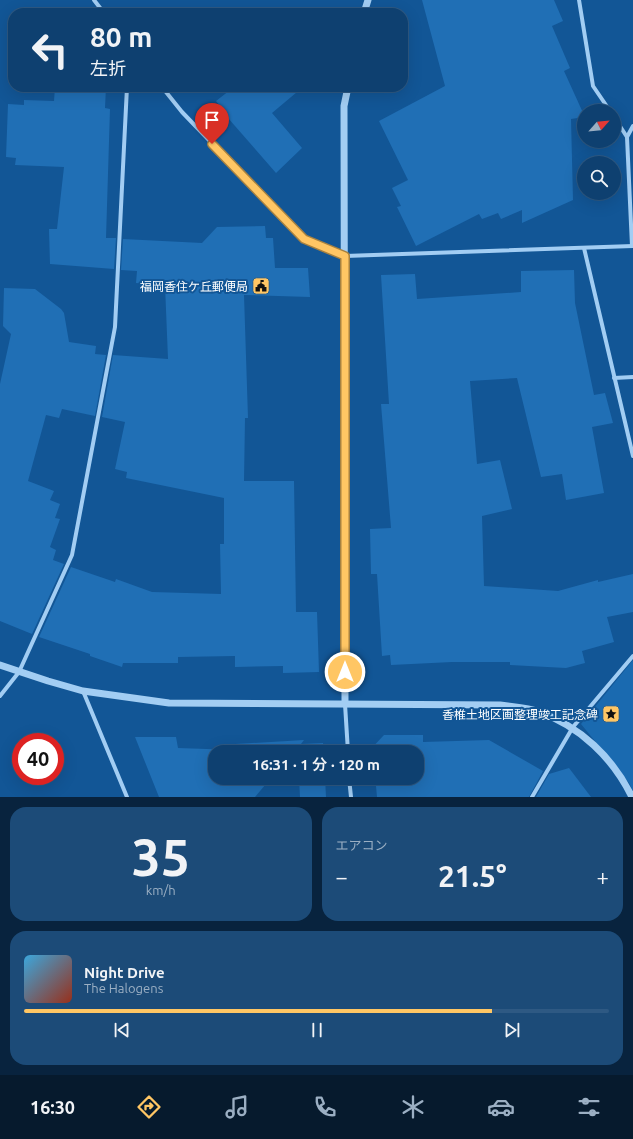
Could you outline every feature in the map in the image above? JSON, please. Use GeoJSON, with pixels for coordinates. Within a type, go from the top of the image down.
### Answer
{"type":"FeatureCollection","features":[{"type":"Feature","properties":{"kind":"street"},"geometry":{"type":"LineString","coordinates":[[94,0],[100,8]]}},
{"type":"Feature","properties":{"kind":"street"},"geometry":{"type":"LineString","coordinates":[[579,0],[593,86],[605,104]]}},
{"type":"Feature","properties":{"kind":"street"},"geometry":{"type":"LineString","coordinates":[[0,696],[19,672],[72,555],[115,327],[126,92]]}},
{"type":"Feature","properties":{"kind":"street"},"geometry":{"type":"LineString","coordinates":[[166,92],[182,112],[304,239],[345,256],[632,246],[627,137],[621,128]]}},
{"type":"Feature","properties":{"kind":"street"},"geometry":{"type":"LineString","coordinates":[[347,92],[344,106],[345,704],[348,745]]}},
{"type":"Feature","properties":{"kind":"street"},"geometry":{"type":"LineString","coordinates":[[627,137],[633,126]]}},
{"type":"Feature","properties":{"kind":"street"},"geometry":{"type":"LineString","coordinates":[[584,248],[633,456]]}},
{"type":"Feature","properties":{"kind":"street"},"geometry":{"type":"LineString","coordinates":[[614,378],[633,378]]}},
{"type":"Feature","properties":{"kind":"street"},"geometry":{"type":"LineString","coordinates":[[532,797],[572,727],[633,656]]}},
{"type":"Feature","properties":{"kind":"street"},"geometry":{"type":"LineString","coordinates":[[0,665],[83,691],[169,703],[500,706],[538,711],[572,727],[603,754],[626,785],[632,797]]}},
{"type":"Feature","properties":{"kind":"street"},"geometry":{"type":"LineString","coordinates":[[83,691],[127,797]]}},
{"type":"Feature","properties":{"kind":"street"},"geometry":{"type":"LineString","coordinates":[[349,785],[350,797]]}},
{"type":"Feature","properties":{"kind":"shaded area"},"geometry":{"type":"Polygon","coordinates":[[[633,660],[633,791],[629,783],[581,724],[633,660]]]}},
{"type":"Feature","properties":{"kind":"building"},"geometry":{"type":"Polygon","coordinates":[[[422,0],[554,0],[563,21],[552,26],[570,68],[564,71],[579,104],[577,104],[577,118],[571,119],[573,200],[522,223],[522,210],[501,219],[498,213],[482,219],[479,214],[416,246],[397,207],[401,206],[392,188],[408,180],[379,121],[445,86],[422,0]]]}},
{"type":"Feature","properties":{"kind":"building"},"geometry":{"type":"Polygon","coordinates":[[[55,92],[106,92],[105,108],[110,109],[106,238],[116,238],[114,269],[50,264],[49,229],[57,229],[64,167],[15,165],[16,158],[6,157],[8,104],[24,105],[24,100],[54,101],[55,92]]]}},
{"type":"Feature","properties":{"kind":"building"},"geometry":{"type":"Polygon","coordinates":[[[228,92],[297,92],[272,113],[302,148],[276,173],[221,110],[222,109],[216,101],[228,92]]]}},
{"type":"Feature","properties":{"kind":"building"},"geometry":{"type":"Polygon","coordinates":[[[265,226],[266,238],[273,238],[275,268],[308,268],[310,297],[244,295],[248,418],[245,418],[244,481],[294,481],[296,612],[317,612],[319,672],[283,673],[283,666],[235,667],[235,656],[178,657],[178,663],[123,663],[122,667],[90,656],[90,654],[39,637],[71,567],[115,582],[116,579],[152,592],[221,594],[220,544],[224,544],[224,498],[126,478],[127,472],[115,469],[125,422],[102,417],[113,355],[168,359],[165,285],[136,283],[137,271],[121,270],[123,239],[202,243],[217,227],[265,226]]]}},
{"type":"Feature","properties":{"kind":"building"},"geometry":{"type":"Polygon","coordinates":[[[574,270],[575,303],[594,395],[605,393],[613,423],[592,427],[604,493],[566,500],[562,474],[541,477],[517,378],[470,381],[477,464],[500,460],[512,509],[482,516],[484,586],[558,591],[598,580],[598,582],[633,574],[633,612],[607,617],[614,642],[582,651],[585,663],[566,668],[510,665],[510,662],[452,662],[391,665],[390,655],[382,656],[377,574],[371,574],[370,529],[391,528],[381,404],[389,404],[381,275],[415,274],[417,299],[521,292],[521,271],[574,270]]]}},
{"type":"Feature","properties":{"kind":"building"},"geometry":{"type":"Polygon","coordinates":[[[4,288],[35,289],[64,313],[69,342],[96,346],[95,354],[106,355],[95,416],[62,409],[59,418],[46,415],[28,481],[54,491],[50,500],[60,504],[55,518],[60,519],[50,547],[56,550],[53,560],[64,564],[32,634],[0,621],[0,384],[11,334],[3,326],[4,288]]]}},
{"type":"Feature","properties":{"kind":"building"},"geometry":{"type":"Polygon","coordinates":[[[384,735],[423,735],[423,742],[489,740],[543,771],[529,797],[377,797],[376,786],[353,785],[424,785],[424,745],[375,745],[384,735]]]}},
{"type":"Feature","properties":{"kind":"building"},"geometry":{"type":"Polygon","coordinates":[[[135,737],[176,737],[178,748],[208,749],[208,785],[265,785],[255,797],[159,797],[135,737]]]}},
{"type":"Feature","properties":{"kind":"building"},"geometry":{"type":"Polygon","coordinates":[[[304,740],[301,744],[323,743],[323,745],[235,745],[304,740]]]}},
{"type":"Feature","properties":{"kind":"building"},"geometry":{"type":"Polygon","coordinates":[[[569,768],[591,797],[536,797],[549,774],[569,768]]]}},
{"type":"Feature","properties":{"kind":"building"},"geometry":{"type":"Polygon","coordinates":[[[299,785],[325,785],[326,797],[300,797],[299,785]]]}},
{"type":"Feature","properties":{"kind":"building"},"geometry":{"type":"Polygon","coordinates":[[[334,785],[346,785],[346,786],[333,786],[334,785]]]}},
{"type":"Feature","properties":{"kind":"place","name":"福岡香住ケ丘郵便局"},"geometry":{"type":"Point","coordinates":[261,286]}},
{"type":"Feature","properties":{"kind":"place","name":"香椎土地区画整理竣工記念碑"},"geometry":{"type":"Point","coordinates":[611,714]}},
{"type":"Feature","properties":{"kind":"route"},"geometry":{"type":"LineString","coordinates":[[212,144],[304,239],[345,256],[345,672]]}}]}
